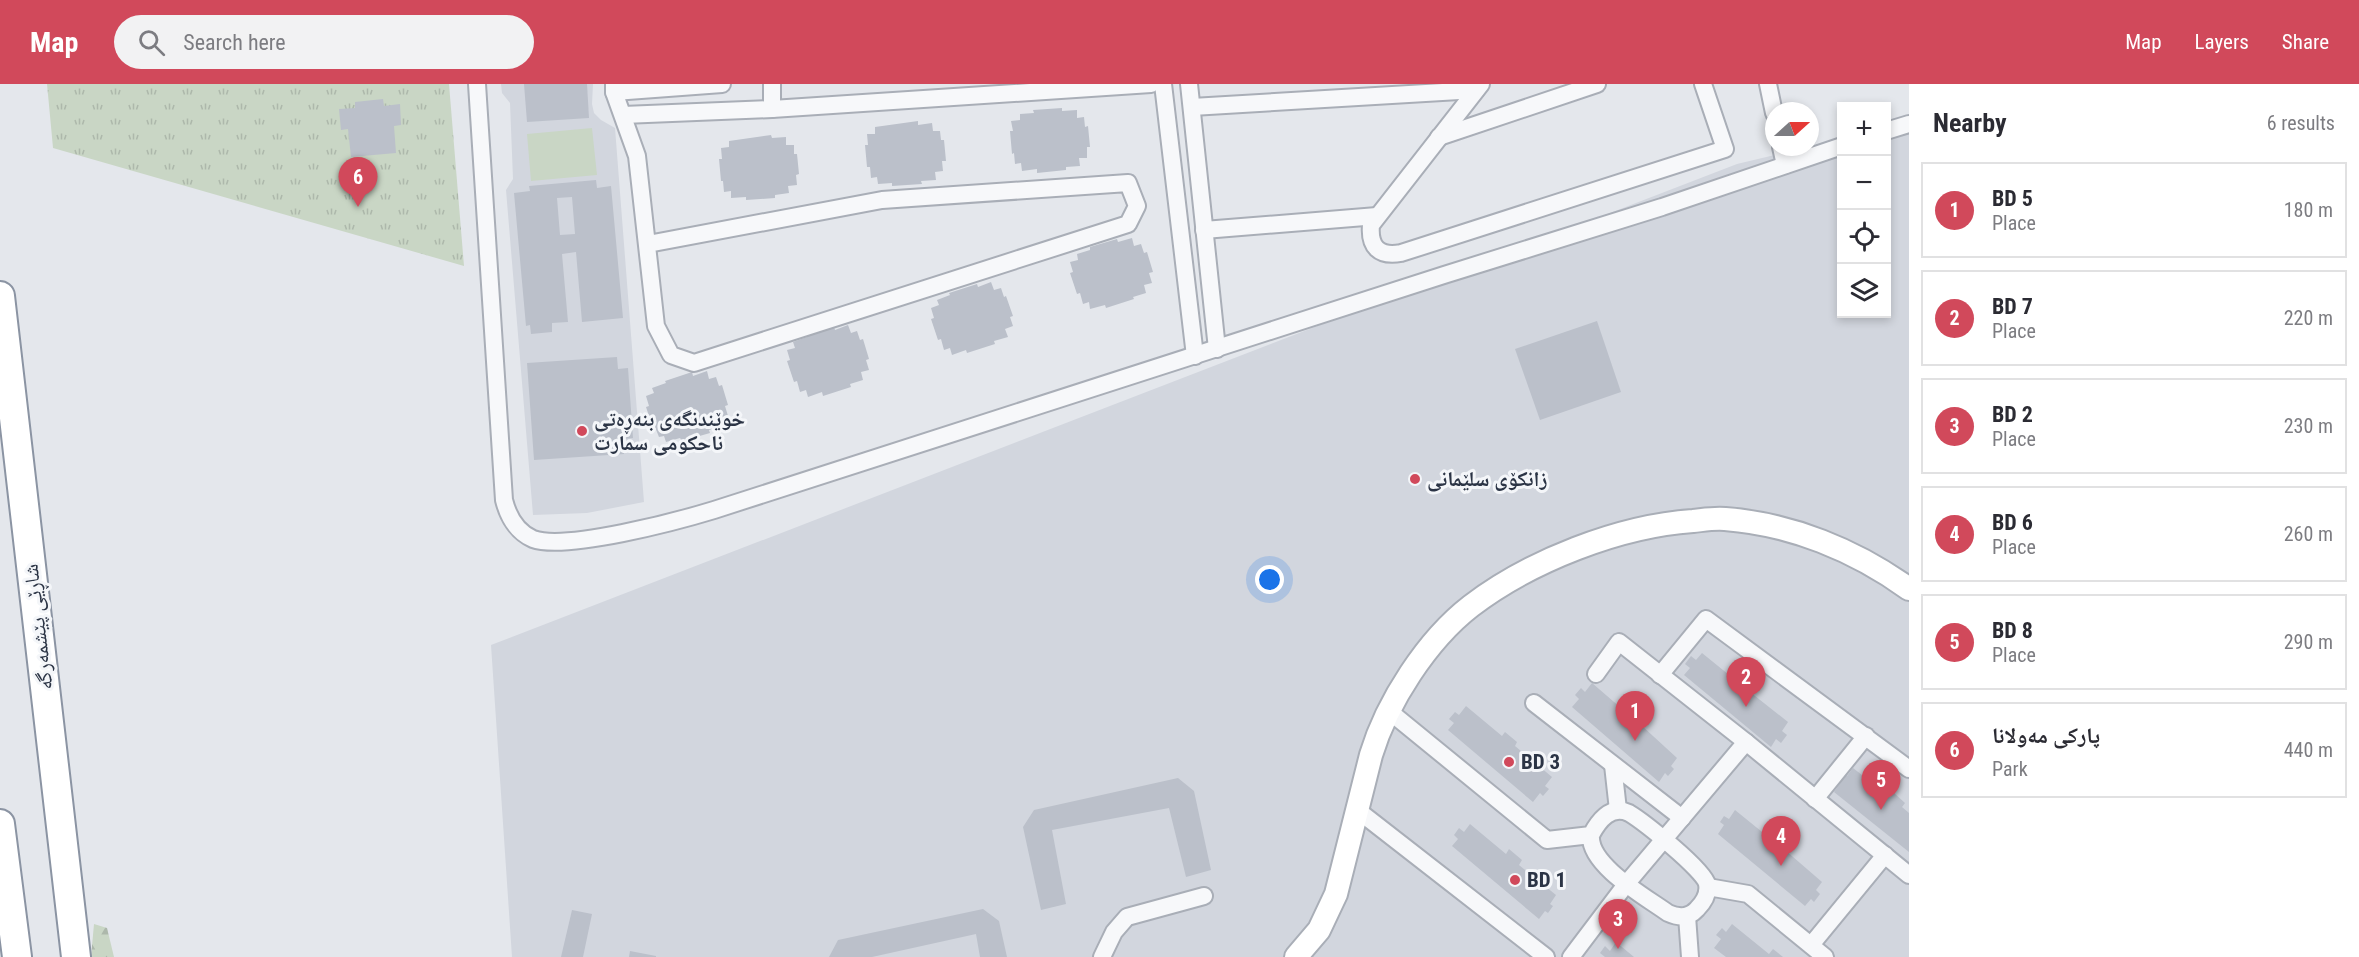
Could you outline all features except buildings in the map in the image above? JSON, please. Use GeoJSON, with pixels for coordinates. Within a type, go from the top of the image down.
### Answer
{"type":"FeatureCollection","features":[{"type":"Feature","properties":{"kind":"highway","name":"شاڕێی پێشمەرگە"},"geometry":{"type":"LineString","coordinates":[[0,296],[76,957]]}},
{"type":"Feature","properties":{"kind":"highway"},"geometry":{"type":"LineString","coordinates":[[0,824],[17,957]]}},
{"type":"Feature","properties":{"kind":"street"},"geometry":{"type":"LineString","coordinates":[[477,84],[504,500],[506,509],[520,531],[535,539],[554,542],[570,541],[678,520],[1662,207],[1837,148]]}},
{"type":"Feature","properties":{"kind":"street"},"geometry":{"type":"LineString","coordinates":[[648,244],[882,200],[1128,183],[1137,206],[1128,224],[694,363],[671,355],[656,326],[637,156],[614,88],[723,84]]}},
{"type":"Feature","properties":{"kind":"street"},"geometry":{"type":"LineString","coordinates":[[772,84],[772,109]]}},
{"type":"Feature","properties":{"kind":"street"},"geometry":{"type":"LineString","coordinates":[[623,115],[772,109],[1151,84]]}},
{"type":"Feature","properties":{"kind":"street"},"geometry":{"type":"LineString","coordinates":[[1163,84],[1194,356]]}},
{"type":"Feature","properties":{"kind":"street"},"geometry":{"type":"LineString","coordinates":[[1189,84],[1217,349]]}},
{"type":"Feature","properties":{"kind":"street"},"geometry":{"type":"LineString","coordinates":[[1439,137],[1597,84]]}},
{"type":"Feature","properties":{"kind":"street"},"geometry":{"type":"LineString","coordinates":[[1479,87],[1371,225],[1370,235],[1374,245],[1381,252],[1391,255],[1725,149],[1703,84]]}},
{"type":"Feature","properties":{"kind":"street"},"geometry":{"type":"LineString","coordinates":[[1768,84],[1772,102]]}},
{"type":"Feature","properties":{"kind":"street"},"geometry":{"type":"LineString","coordinates":[[1192,107],[1479,87]]}},
{"type":"Feature","properties":{"kind":"street"},"geometry":{"type":"LineString","coordinates":[[1891,130],[1909,124]]}},
{"type":"Feature","properties":{"kind":"street"},"geometry":{"type":"LineString","coordinates":[[1783,156],[1785,165]]}},
{"type":"Feature","properties":{"kind":"street"},"geometry":{"type":"LineString","coordinates":[[1204,230],[1377,216]]}},
{"type":"Feature","properties":{"kind":"street"},"geometry":{"type":"LineString","coordinates":[[1187,291],[1210,288]]}},
{"type":"Feature","properties":{"kind":"street"},"geometry":{"type":"LineString","coordinates":[[1296,957],[1319,930],[1336,894],[1344,869],[1356,809],[1377,735],[1389,711],[1426,652],[1471,606],[1495,590],[1558,556],[1593,543],[1652,526],[1723,519],[1784,529],[1810,537],[1863,559],[1909,589]]}},
{"type":"Feature","properties":{"kind":"street"},"geometry":{"type":"LineString","coordinates":[[1660,675],[1706,619],[1909,769]]}},
{"type":"Feature","properties":{"kind":"street"},"geometry":{"type":"LineString","coordinates":[[1596,674],[1619,642],[1909,875]]}},
{"type":"Feature","properties":{"kind":"street"},"geometry":{"type":"LineString","coordinates":[[1534,703],[1682,818]]}},
{"type":"Feature","properties":{"kind":"street"},"geometry":{"type":"LineString","coordinates":[[1389,711],[1547,840],[1591,835]]}},
{"type":"Feature","properties":{"kind":"street"},"geometry":{"type":"LineString","coordinates":[[1815,799],[1866,736]]}},
{"type":"Feature","properties":{"kind":"street"},"geometry":{"type":"LineString","coordinates":[[1571,957],[1627,883],[1746,742]]}},
{"type":"Feature","properties":{"kind":"street"},"geometry":{"type":"LineString","coordinates":[[1613,765],[1617,810]]}},
{"type":"Feature","properties":{"kind":"street"},"geometry":{"type":"LineString","coordinates":[[1356,809],[1546,957]]}},
{"type":"Feature","properties":{"kind":"street"},"geometry":{"type":"LineString","coordinates":[[1617,810],[1624,810],[1636,817],[1701,872],[1708,887],[1706,898],[1693,914],[1687,916],[1668,913],[1627,883],[1596,856],[1591,847],[1591,835],[1604,816],[1617,810]]}},
{"type":"Feature","properties":{"kind":"street"},"geometry":{"type":"LineString","coordinates":[[1811,945],[1884,855]]}},
{"type":"Feature","properties":{"kind":"street"},"geometry":{"type":"LineString","coordinates":[[1708,887],[1748,894],[1826,957]]}},
{"type":"Feature","properties":{"kind":"street"},"geometry":{"type":"LineString","coordinates":[[1102,957],[1114,932],[1127,917],[1204,896]]}},
{"type":"Feature","properties":{"kind":"street"},"geometry":{"type":"LineString","coordinates":[[1687,916],[1690,957]]}},
{"type":"Feature","properties":{"kind":"shaded area"},"geometry":{"type":"Polygon","coordinates":[[[501,84],[593,84],[594,113],[615,128],[644,502],[587,513],[533,515],[506,190],[513,179],[510,103],[502,93],[501,84]]]}},
{"type":"Feature","properties":{"kind":"shaded area","name":"زانکۆی سلێمانی"},"geometry":{"type":"Polygon","coordinates":[[[1909,123],[1909,957],[512,957],[491,645],[1737,164],[1770,156],[1819,156],[1819,144],[1837,140],[1837,318],[1891,318],[1891,128],[1909,123]]]}},
{"type":"Feature","properties":{"kind":"green space"},"geometry":{"type":"Polygon","coordinates":[[[47,84],[449,84],[464,266],[53,148],[47,84]]]}},
{"type":"Feature","properties":{"kind":"green space"},"geometry":{"type":"Polygon","coordinates":[[[592,128],[597,175],[531,181],[527,134],[592,128]]]}},
{"type":"Feature","properties":{"kind":"green space"},"geometry":{"type":"Polygon","coordinates":[[[94,924],[107,928],[114,957],[91,957],[94,924]]]}},
{"type":"Feature","properties":{"kind":"place","name":"پارکی مەولانا"},"geometry":{"type":"Point","coordinates":[358,207]}},
{"type":"Feature","properties":{"kind":"place","name":"خوێندنگەی بنەڕەتی ناحکومی سمارت"},"geometry":{"type":"Point","coordinates":[582,431]}},
{"type":"Feature","properties":{"kind":"place","name":"زانکۆی سلێمانی"},"geometry":{"type":"Point","coordinates":[1415,479]}},
{"type":"Feature","properties":{"kind":"place","name":"BD 7"},"geometry":{"type":"Point","coordinates":[1746,707]}},
{"type":"Feature","properties":{"kind":"place","name":"BD 5"},"geometry":{"type":"Point","coordinates":[1635,741]}},
{"type":"Feature","properties":{"kind":"place","name":"BD 3"},"geometry":{"type":"Point","coordinates":[1509,762]}},
{"type":"Feature","properties":{"kind":"place","name":"BD 8"},"geometry":{"type":"Point","coordinates":[1881,810]}},
{"type":"Feature","properties":{"kind":"place","name":"BD 6"},"geometry":{"type":"Point","coordinates":[1781,866]}},
{"type":"Feature","properties":{"kind":"place","name":"BD 1"},"geometry":{"type":"Point","coordinates":[1515,880]}},
{"type":"Feature","properties":{"kind":"place","name":"BD 2"},"geometry":{"type":"Point","coordinates":[1618,949]}}]}
